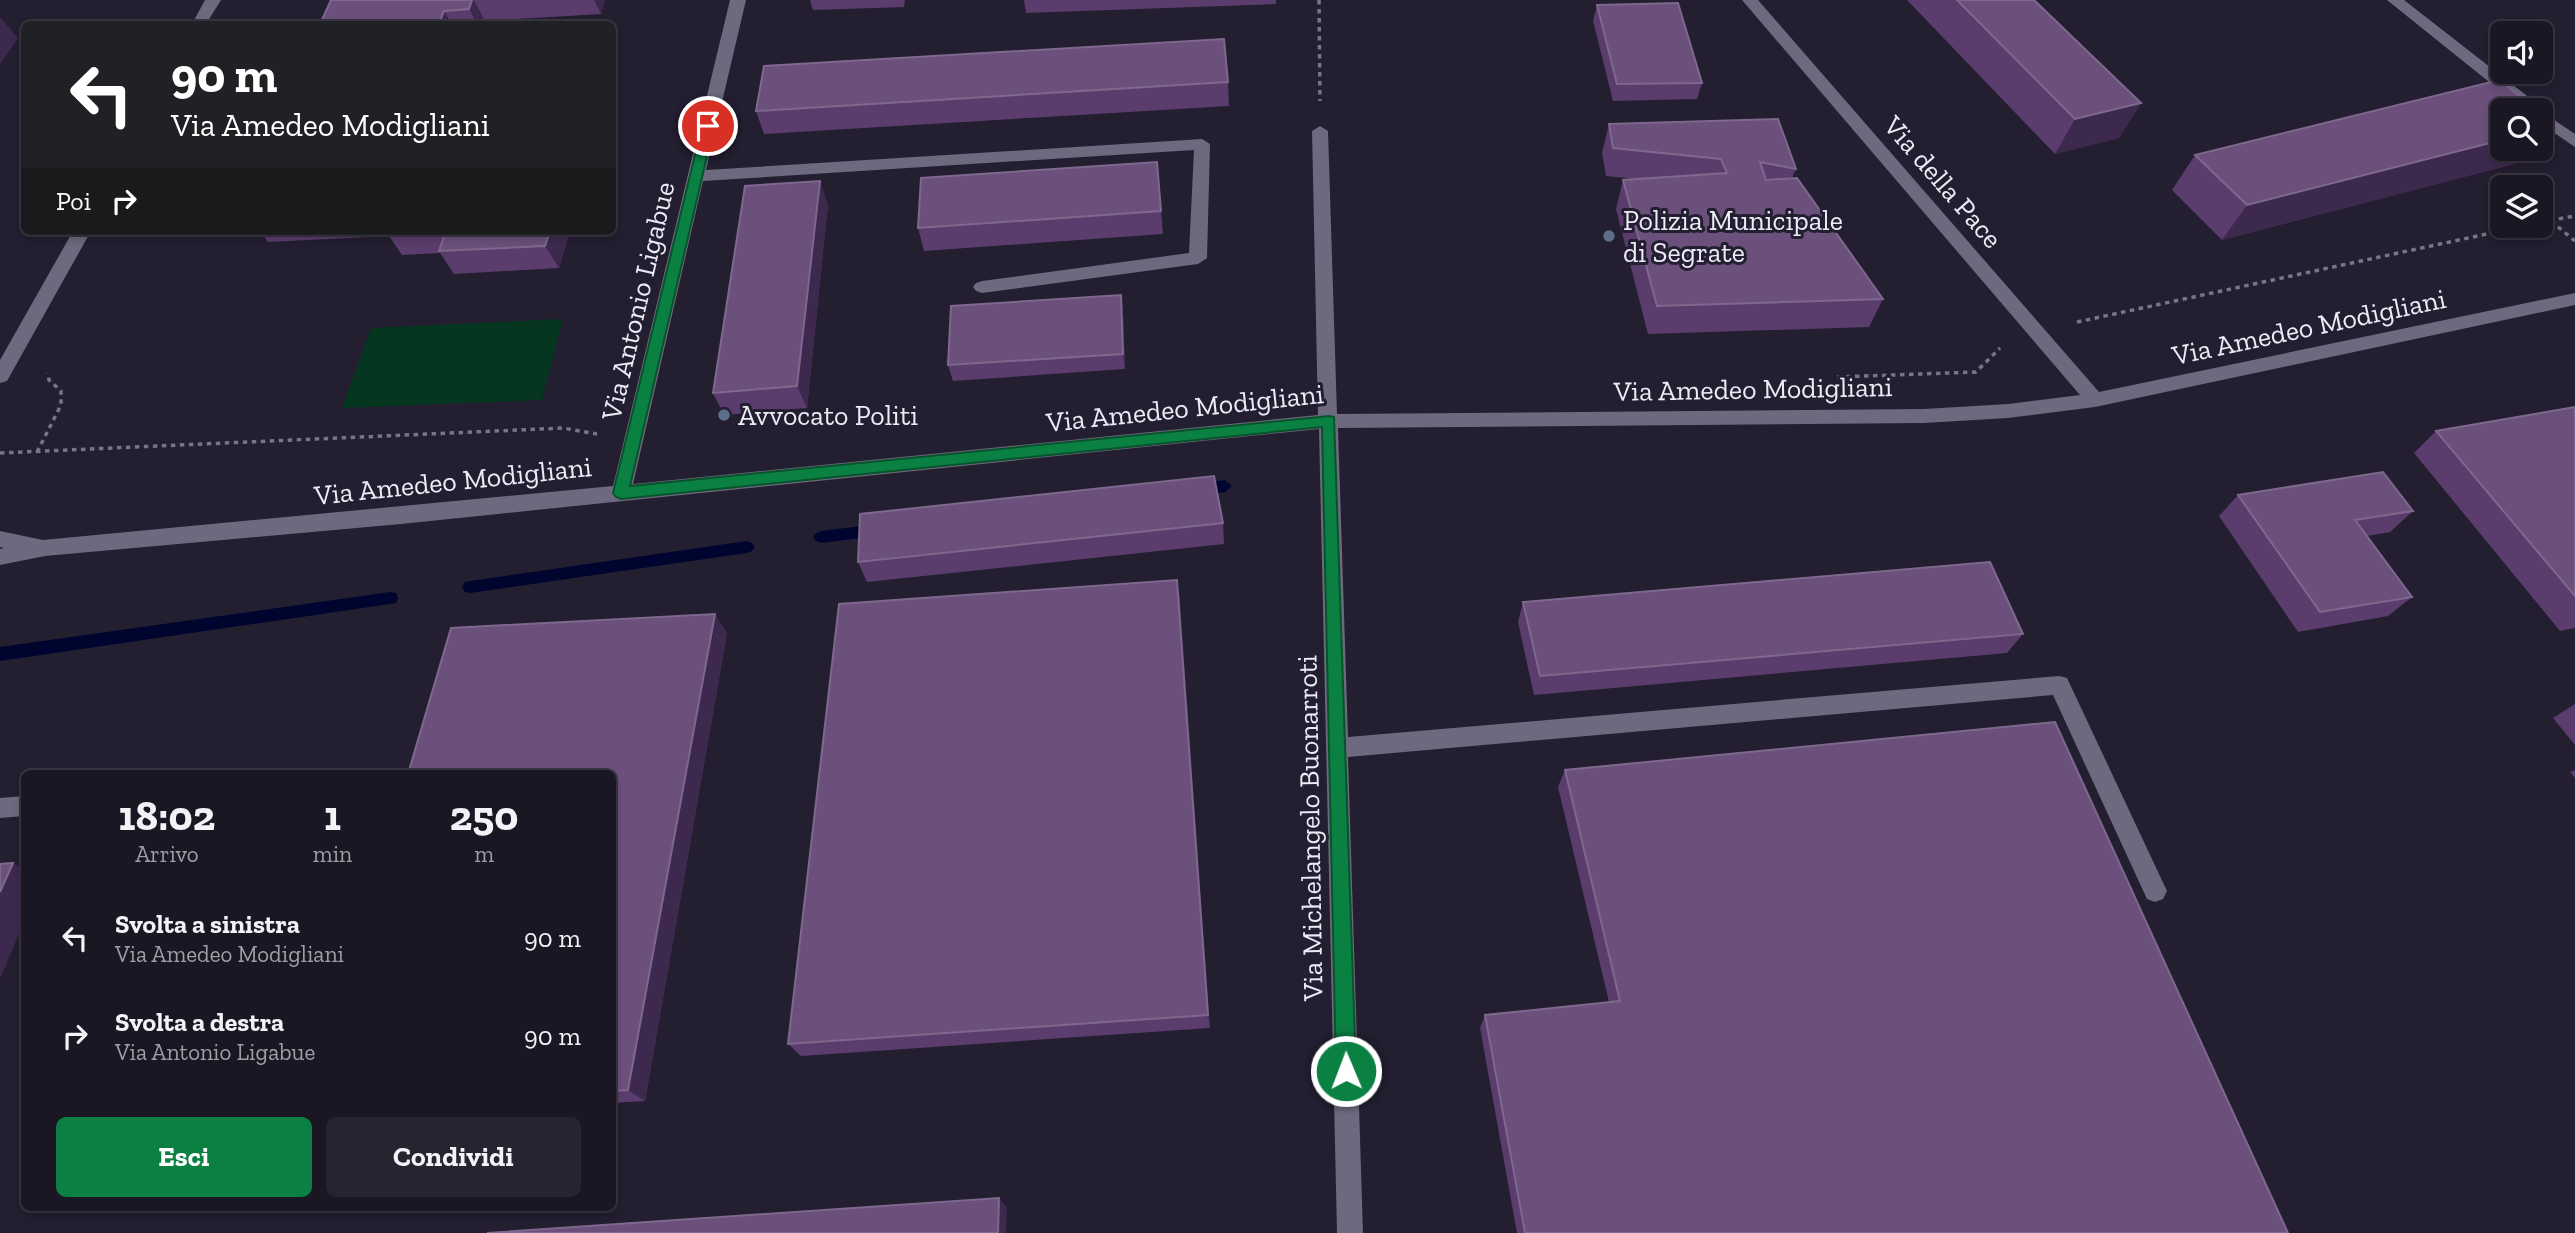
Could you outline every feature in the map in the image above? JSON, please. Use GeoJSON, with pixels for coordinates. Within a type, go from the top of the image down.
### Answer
{"type":"FeatureCollection","features":[{"type":"Feature","properties":{"kind":"street"},"geometry":{"type":"LineString","coordinates":[[201,21],[213,0]]}},
{"type":"Feature","properties":{"kind":"street","name":"Via Antonio Ligabue"},"geometry":{"type":"LineString","coordinates":[[621,493],[738,0]]}},
{"type":"Feature","properties":{"kind":"street","name":"Via della Pace"},"geometry":{"type":"LineString","coordinates":[[1749,0],[2095,400]]}},
{"type":"Feature","properties":{"kind":"street"},"geometry":{"type":"LineString","coordinates":[[2395,0],[2519,98]]}},
{"type":"Feature","properties":{"kind":"street"},"geometry":{"type":"LineString","coordinates":[[2553,125],[2575,142]]}},
{"type":"Feature","properties":{"kind":"street","name":"Via Michelangelo Buonarroti"},"geometry":{"type":"LineString","coordinates":[[1320,131],[1350,1233]]}},
{"type":"Feature","properties":{"kind":"street"},"geometry":{"type":"LineString","coordinates":[[696,176],[1202,144],[1198,258],[982,287]]}},
{"type":"Feature","properties":{"kind":"street"},"geometry":{"type":"LineString","coordinates":[[0,376],[80,235]]}},
{"type":"Feature","properties":{"kind":"street","name":"Via Amedeo Modigliani"},"geometry":{"type":"LineString","coordinates":[[0,557],[45,548],[401,516],[1329,421],[1924,416],[2008,411],[2095,400],[2575,299]]}},
{"type":"Feature","properties":{"kind":"street","name":"Via Amedeo Modigliani"},"geometry":{"type":"LineString","coordinates":[[0,539],[45,548]]}},
{"type":"Feature","properties":{"kind":"street"},"geometry":{"type":"LineString","coordinates":[[1338,748],[2059,685],[2155,891]]}},
{"type":"Feature","properties":{"kind":"street"},"geometry":{"type":"LineString","coordinates":[[0,808],[21,806]]}},
{"type":"Feature","properties":{"kind":"path"},"geometry":{"type":"LineString","coordinates":[[1319,0],[1320,131]]}},
{"type":"Feature","properties":{"kind":"path"},"geometry":{"type":"LineString","coordinates":[[2553,220],[2575,216]]}},
{"type":"Feature","properties":{"kind":"path"},"geometry":{"type":"LineString","coordinates":[[2553,223],[2575,241]]}},
{"type":"Feature","properties":{"kind":"path"},"geometry":{"type":"LineString","coordinates":[[1824,377],[1976,372],[2005,342],[2037,333],[2271,279],[2490,233]]}},
{"type":"Feature","properties":{"kind":"path"},"geometry":{"type":"LineString","coordinates":[[37,453],[61,405],[61,391],[50,380],[44,366]]}},
{"type":"Feature","properties":{"kind":"path"},"geometry":{"type":"LineString","coordinates":[[0,453],[563,428],[633,441]]}},
{"type":"Feature","properties":{"kind":"green space"},"geometry":{"type":"Polygon","coordinates":[[[563,319],[542,400],[342,408],[371,328],[563,319]]]}},
{"type":"Feature","properties":{"kind":"building"},"geometry":{"type":"Polygon","coordinates":[[[331,0],[472,0],[469,9],[444,11],[440,21],[321,21],[331,0]]]}},
{"type":"Feature","properties":{"kind":"building"},"geometry":{"type":"Polygon","coordinates":[[[1957,0],[2034,0],[2141,103],[2075,119],[1957,0]]]}},
{"type":"Feature","properties":{"kind":"building"},"geometry":{"type":"Polygon","coordinates":[[[1678,3],[1702,83],[1617,84],[1597,5],[1678,3]]]}},
{"type":"Feature","properties":{"kind":"building"},"geometry":{"type":"Polygon","coordinates":[[[1224,39],[1228,82],[756,111],[764,66],[1224,39]]]}},
{"type":"Feature","properties":{"kind":"building"},"geometry":{"type":"Polygon","coordinates":[[[2490,82],[2504,84],[2522,98],[2490,98],[2490,143],[2247,205],[2195,155],[2490,82]]]}},
{"type":"Feature","properties":{"kind":"building"},"geometry":{"type":"Polygon","coordinates":[[[1778,119],[1796,169],[1760,162],[1766,180],[1797,178],[1883,299],[1657,306],[1623,180],[1727,173],[1721,159],[1613,148],[1609,124],[1778,119]]]}},
{"type":"Feature","properties":{"kind":"building"},"geometry":{"type":"Polygon","coordinates":[[[1157,162],[1161,211],[918,228],[921,178],[1157,162]]]}},
{"type":"Feature","properties":{"kind":"building"},"geometry":{"type":"Polygon","coordinates":[[[820,181],[797,386],[713,393],[745,186],[820,181]]]}},
{"type":"Feature","properties":{"kind":"building"},"geometry":{"type":"Polygon","coordinates":[[[445,235],[549,235],[545,246],[439,251],[445,235]]]}},
{"type":"Feature","properties":{"kind":"building"},"geometry":{"type":"Polygon","coordinates":[[[1121,295],[1123,354],[948,365],[951,306],[1121,295]]]}},
{"type":"Feature","properties":{"kind":"building"},"geometry":{"type":"Polygon","coordinates":[[[2575,407],[2575,596],[2436,431],[2575,407]]]}},
{"type":"Feature","properties":{"kind":"building"},"geometry":{"type":"Polygon","coordinates":[[[2383,472],[2413,511],[2355,520],[2412,597],[2320,612],[2238,495],[2383,472]]]}},
{"type":"Feature","properties":{"kind":"building"},"geometry":{"type":"Polygon","coordinates":[[[1214,476],[1223,523],[858,562],[860,514],[1214,476]]]}},
{"type":"Feature","properties":{"kind":"building"},"geometry":{"type":"Polygon","coordinates":[[[1990,562],[2023,634],[1540,676],[1523,602],[1990,562]]]}},
{"type":"Feature","properties":{"kind":"building"},"geometry":{"type":"Polygon","coordinates":[[[1177,580],[1208,1015],[788,1044],[839,604],[1177,580]]]}},
{"type":"Feature","properties":{"kind":"building"},"geometry":{"type":"Polygon","coordinates":[[[715,614],[628,1090],[616,1091],[616,770],[409,770],[451,628],[715,614]]]}},
{"type":"Feature","properties":{"kind":"building"},"geometry":{"type":"Polygon","coordinates":[[[2055,722],[2288,1233],[1525,1233],[1485,1015],[1620,1001],[1565,770],[2055,722]]]}},
{"type":"Feature","properties":{"kind":"building"},"geometry":{"type":"Polygon","coordinates":[[[13,863],[0,892],[0,864],[13,863]]]}},
{"type":"Feature","properties":{"kind":"building"},"geometry":{"type":"Polygon","coordinates":[[[999,1198],[998,1233],[487,1233],[999,1198]]]}},
{"type":"Feature","properties":{"kind":"waterway"},"geometry":{"type":"LineString","coordinates":[[1195,490],[1225,486]]}},
{"type":"Feature","properties":{"kind":"waterway"},"geometry":{"type":"LineString","coordinates":[[821,537],[878,530]]}},
{"type":"Feature","properties":{"kind":"waterway"},"geometry":{"type":"LineString","coordinates":[[470,587],[747,547]]}},
{"type":"Feature","properties":{"kind":"waterway"},"geometry":{"type":"LineString","coordinates":[[0,654],[390,598]]}},
{"type":"Feature","properties":{"kind":"place","name":"Polizia Municipale di Segrate"},"geometry":{"type":"Point","coordinates":[1609,236]}},
{"type":"Feature","properties":{"kind":"place","name":"Avvocato Politi"},"geometry":{"type":"Point","coordinates":[724,415]}},
{"type":"Feature","properties":{"kind":"route"},"geometry":{"type":"LineString","coordinates":[[708,126],[621,493],[1329,421],[1346,1071]]}}]}
